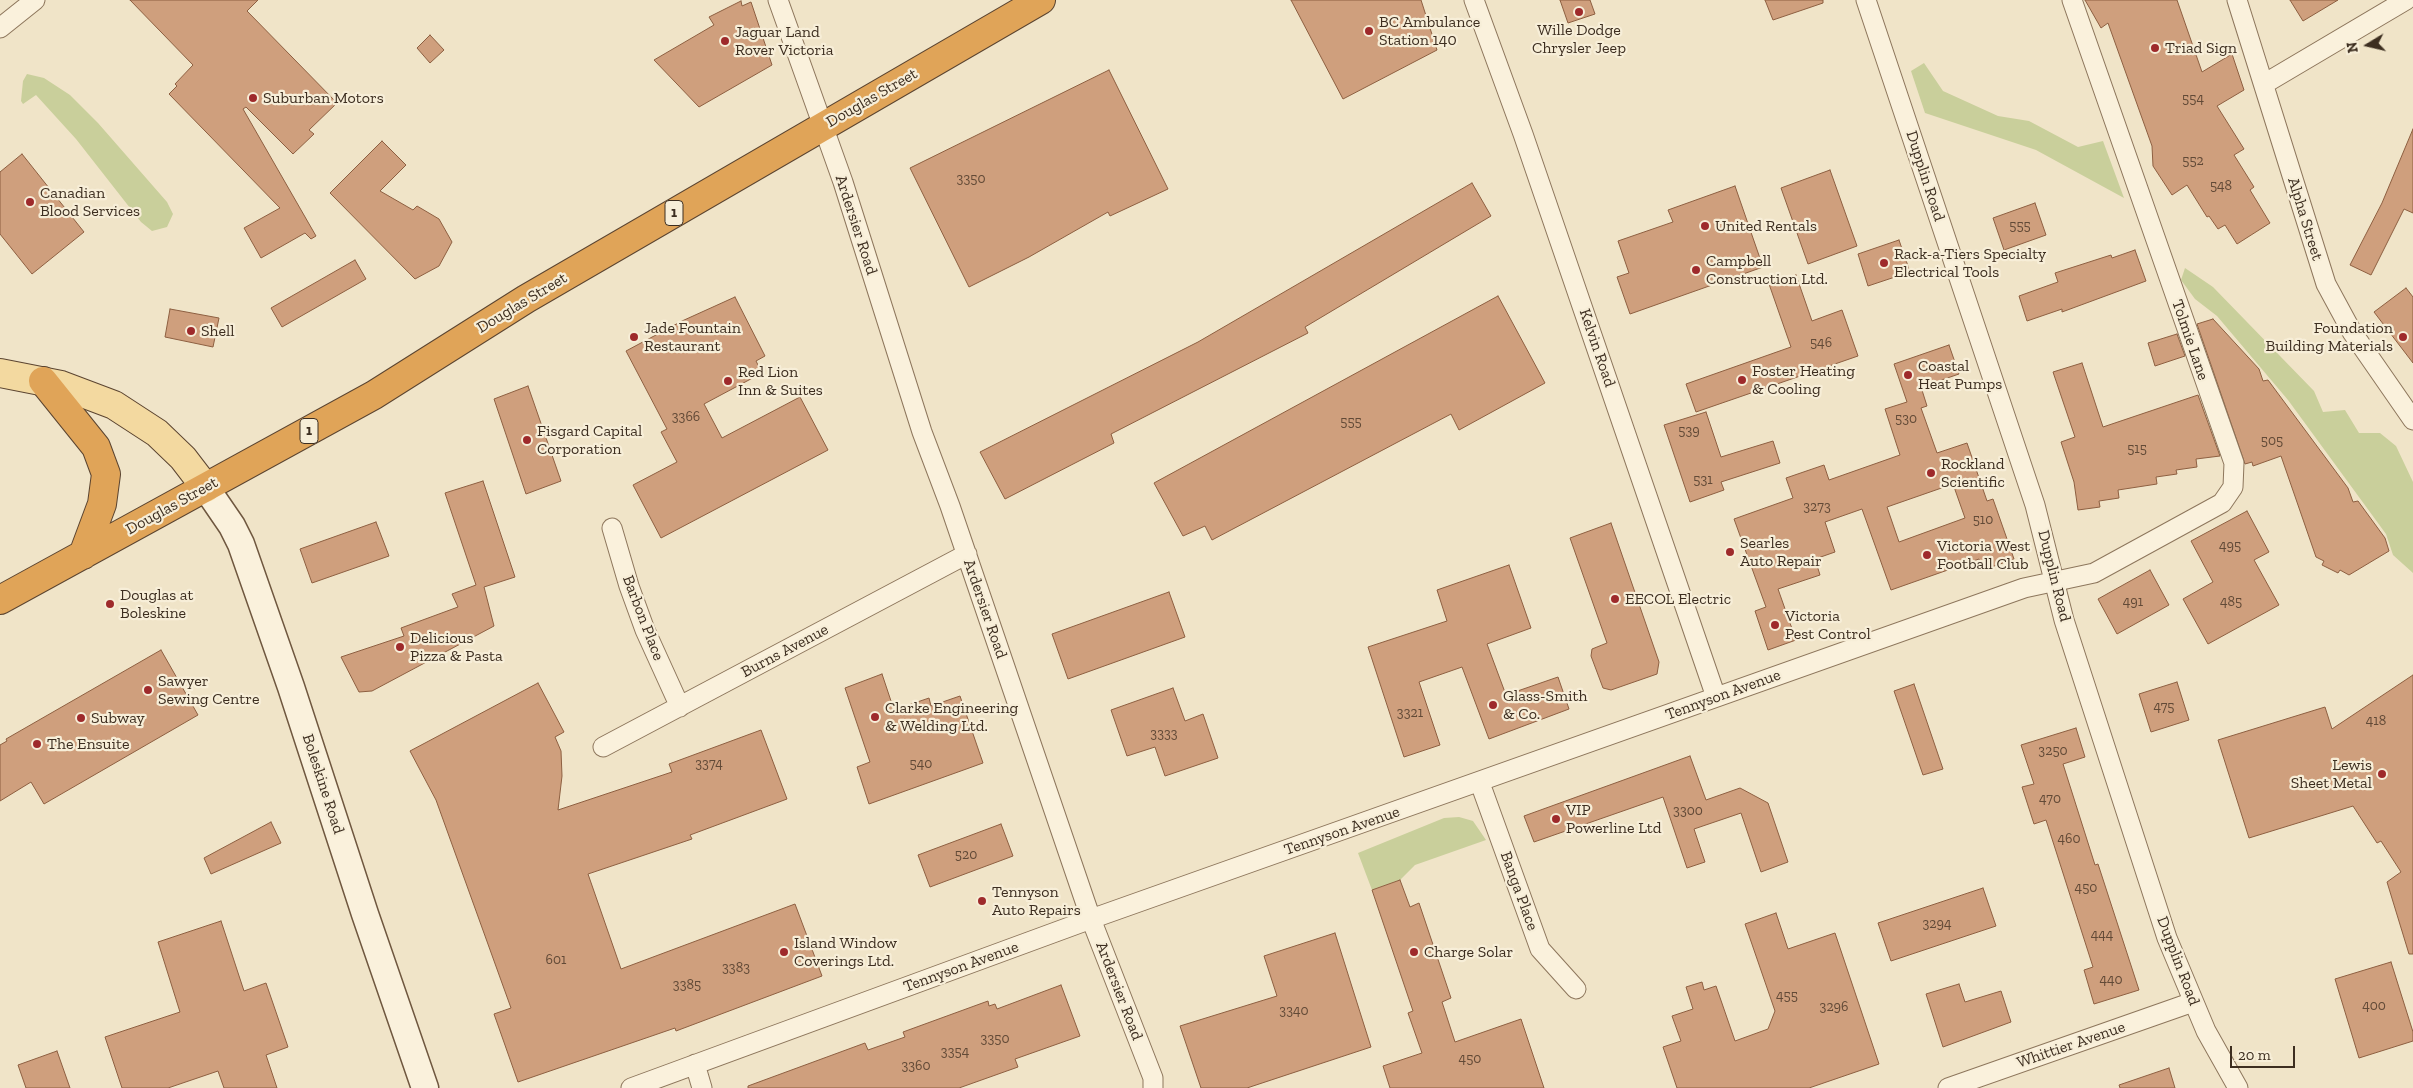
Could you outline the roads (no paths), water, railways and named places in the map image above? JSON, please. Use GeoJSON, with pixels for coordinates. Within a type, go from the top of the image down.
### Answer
{"type":"FeatureCollection","features":[{"type":"Feature","properties":{"kind":"highway","name":"Douglas Street"},"geometry":{"type":"LineString","coordinates":[[0,600],[374,395],[526,299],[1041,0]]}},
{"type":"Feature","properties":{"kind":"highway"},"geometry":{"type":"LineString","coordinates":[[43,381],[96,447],[106,474],[102,504],[83,555]]}},
{"type":"Feature","properties":{"kind":"main road"},"geometry":{"type":"LineString","coordinates":[[0,373],[43,381],[79,391],[114,405],[134,417],[170,446],[206,488]]}},
{"type":"Feature","properties":{"kind":"main road","name":"Boleskine Road"},"geometry":{"type":"LineString","coordinates":[[206,488],[228,519],[241,544],[425,1088]]}},
{"type":"Feature","properties":{"kind":"street"},"geometry":{"type":"LineString","coordinates":[[0,28],[35,0]]}},
{"type":"Feature","properties":{"kind":"street","name":"Ardersier Road"},"geometry":{"type":"LineString","coordinates":[[778,0],[843,182],[922,432],[967,554],[1091,919],[1153,1078],[1153,1088]]}},
{"type":"Feature","properties":{"kind":"street","name":"Kelvin Road"},"geometry":{"type":"LineString","coordinates":[[1474,0],[1523,134],[1716,697]]}},
{"type":"Feature","properties":{"kind":"street","name":"Dupplin Road"},"geometry":{"type":"LineString","coordinates":[[1866,0],[2035,505],[2074,651],[2167,938],[2193,1002],[2217,1052],[2238,1088]]}},
{"type":"Feature","properties":{"kind":"street","name":"Tolmie Lane"},"geometry":{"type":"LineString","coordinates":[[2055,582],[2094,573],[2106,568],[2222,504],[2233,486],[2234,463],[2072,0]]}},
{"type":"Feature","properties":{"kind":"street","name":"Alpha Street"},"geometry":{"type":"LineString","coordinates":[[2237,0],[2326,284],[2352,332],[2413,420]]}},
{"type":"Feature","properties":{"kind":"street"},"geometry":{"type":"LineString","coordinates":[[2264,84],[2406,0]]}},
{"type":"Feature","properties":{"kind":"street","name":"Barbon Place"},"geometry":{"type":"LineString","coordinates":[[612,528],[629,586],[645,630],[680,707]]}},
{"type":"Feature","properties":{"kind":"street","name":"Burns Avenue"},"geometry":{"type":"LineString","coordinates":[[603,747],[967,554]]}},
{"type":"Feature","properties":{"kind":"street","name":"Tennyson Avenue"},"geometry":{"type":"LineString","coordinates":[[631,1088],[1091,919],[2024,588],[2055,582]]}},
{"type":"Feature","properties":{"kind":"street","name":"Banga Place"},"geometry":{"type":"LineString","coordinates":[[1480,782],[1540,949],[1576,989]]}},
{"type":"Feature","properties":{"kind":"street","name":"Whittier Avenue"},"geometry":{"type":"LineString","coordinates":[[1948,1088],[2193,1002]]}},
{"type":"Feature","properties":{"kind":"street"},"geometry":{"type":"LineString","coordinates":[[695,1064],[702,1088]]}},
{"type":"Feature","properties":{"kind":"place","name":"Wille Dodge Chrysler Jeep"},"geometry":{"type":"Point","coordinates":[1579,12]}},
{"type":"Feature","properties":{"kind":"place","name":"BC Ambulance Station 140"},"geometry":{"type":"Point","coordinates":[1369,31]}},
{"type":"Feature","properties":{"kind":"place","name":"Jaguar Land Rover Victoria"},"geometry":{"type":"Point","coordinates":[725,41]}},
{"type":"Feature","properties":{"kind":"place","name":"Triad Sign"},"geometry":{"type":"Point","coordinates":[2155,48]}},
{"type":"Feature","properties":{"kind":"place","name":"Suburban Motors"},"geometry":{"type":"Point","coordinates":[253,98]}},
{"type":"Feature","properties":{"kind":"place","name":"Canadian Blood Services"},"geometry":{"type":"Point","coordinates":[30,202]}},
{"type":"Feature","properties":{"kind":"place","name":"United Rentals"},"geometry":{"type":"Point","coordinates":[1705,226]}},
{"type":"Feature","properties":{"kind":"place","name":"Rack-a-Tiers Specialty Electrical Tools"},"geometry":{"type":"Point","coordinates":[1884,263]}},
{"type":"Feature","properties":{"kind":"place","name":"Campbell Construction Ltd."},"geometry":{"type":"Point","coordinates":[1696,270]}},
{"type":"Feature","properties":{"kind":"place","name":"Shell"},"geometry":{"type":"Point","coordinates":[191,331]}},
{"type":"Feature","properties":{"kind":"place","name":"Jade Fountain Restaurant"},"geometry":{"type":"Point","coordinates":[634,337]}},
{"type":"Feature","properties":{"kind":"place","name":"Foundation Building Materials"},"geometry":{"type":"Point","coordinates":[2403,337]}},
{"type":"Feature","properties":{"kind":"place","name":"Coastal Heat Pumps"},"geometry":{"type":"Point","coordinates":[1908,375]}},
{"type":"Feature","properties":{"kind":"place","name":"Foster Heating & Cooling"},"geometry":{"type":"Point","coordinates":[1742,380]}},
{"type":"Feature","properties":{"kind":"place","name":"Red Lion Inn & Suites"},"geometry":{"type":"Point","coordinates":[728,381]}},
{"type":"Feature","properties":{"kind":"place","name":"Fisgard Capital Corporation"},"geometry":{"type":"Point","coordinates":[527,440]}},
{"type":"Feature","properties":{"kind":"place","name":"Rockland Scientific"},"geometry":{"type":"Point","coordinates":[1931,473]}},
{"type":"Feature","properties":{"kind":"place","name":"Searles Auto Repair"},"geometry":{"type":"Point","coordinates":[1730,552]}},
{"type":"Feature","properties":{"kind":"place","name":"Victoria West Football Club"},"geometry":{"type":"Point","coordinates":[1927,555]}},
{"type":"Feature","properties":{"kind":"place","name":"EECOL Electric"},"geometry":{"type":"Point","coordinates":[1615,599]}},
{"type":"Feature","properties":{"kind":"place","name":"Douglas at Boleskine"},"geometry":{"type":"Point","coordinates":[110,604]}},
{"type":"Feature","properties":{"kind":"place","name":"Victoria Pest Control"},"geometry":{"type":"Point","coordinates":[1775,625]}},
{"type":"Feature","properties":{"kind":"place","name":"Delicious Pizza & Pasta"},"geometry":{"type":"Point","coordinates":[400,647]}},
{"type":"Feature","properties":{"kind":"place","name":"Sawyer Sewing Centre"},"geometry":{"type":"Point","coordinates":[148,690]}},
{"type":"Feature","properties":{"kind":"place","name":"Glass-Smith & Co."},"geometry":{"type":"Point","coordinates":[1493,705]}},
{"type":"Feature","properties":{"kind":"place","name":"Clarke Engineering & Welding Ltd."},"geometry":{"type":"Point","coordinates":[875,717]}},
{"type":"Feature","properties":{"kind":"place","name":"Subway"},"geometry":{"type":"Point","coordinates":[81,718]}},
{"type":"Feature","properties":{"kind":"place","name":"The Ensuite"},"geometry":{"type":"Point","coordinates":[37,744]}},
{"type":"Feature","properties":{"kind":"place","name":"Lewis Sheet Metal"},"geometry":{"type":"Point","coordinates":[2382,774]}},
{"type":"Feature","properties":{"kind":"place","name":"VIP Powerline Ltd"},"geometry":{"type":"Point","coordinates":[1556,819]}},
{"type":"Feature","properties":{"kind":"place","name":"Tennyson Auto Repairs"},"geometry":{"type":"Point","coordinates":[982,901]}},
{"type":"Feature","properties":{"kind":"place","name":"Island Window Coverings Ltd."},"geometry":{"type":"Point","coordinates":[784,952]}},
{"type":"Feature","properties":{"kind":"place","name":"Charge Solar"},"geometry":{"type":"Point","coordinates":[1414,952]}}]}
